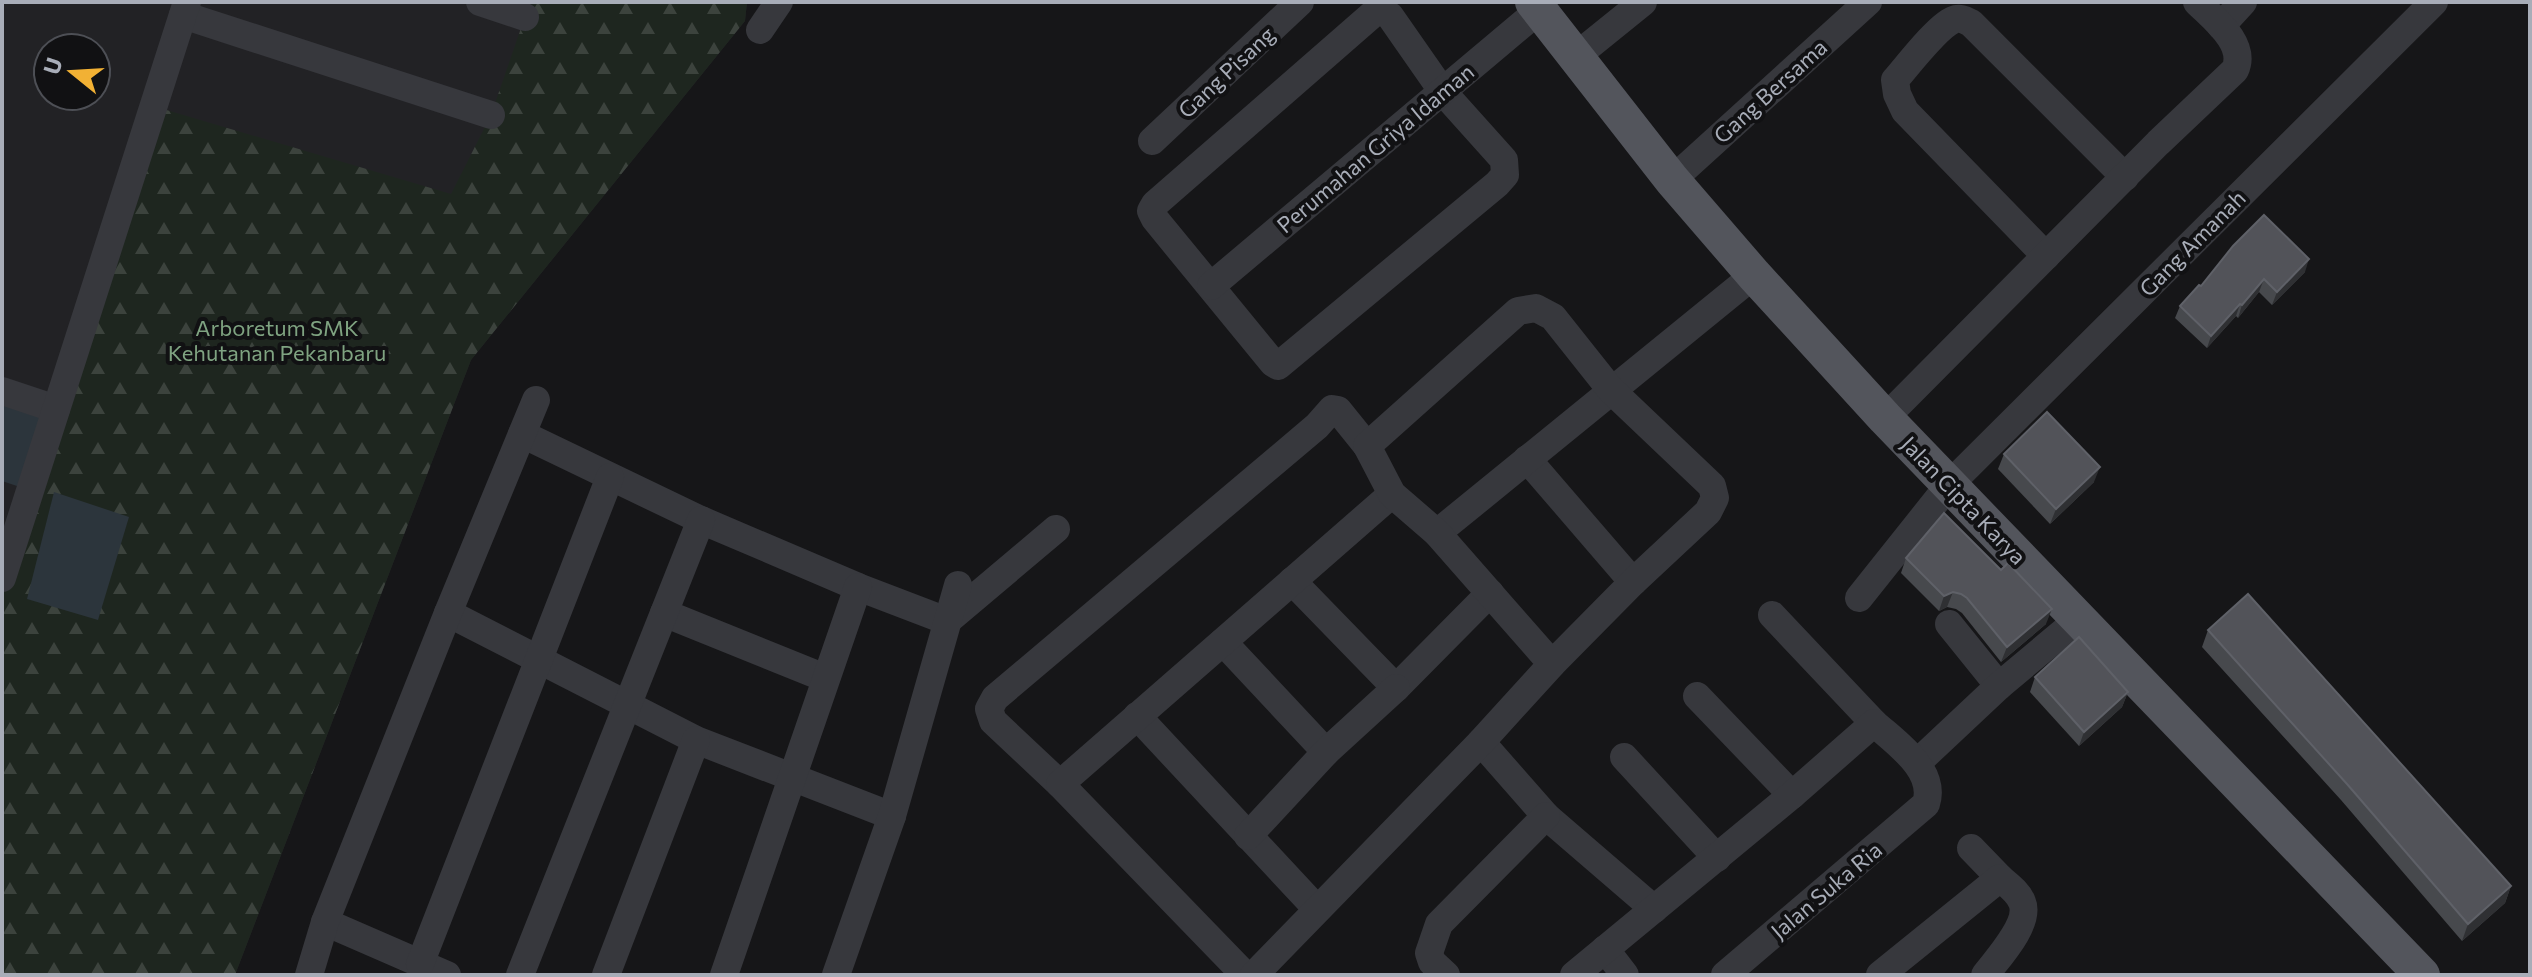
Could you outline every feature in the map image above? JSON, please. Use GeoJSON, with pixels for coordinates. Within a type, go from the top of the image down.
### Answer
{"type":"FeatureCollection","features":[{"type":"Feature","properties":{"kind":"main road","name":"Jalan Cipta Karya"},"geometry":{"type":"LineString","coordinates":[[1536,6],[1672,180],[1754,275],[1885,418],[2422,975]]}},
{"type":"Feature","properties":{"kind":"street"},"geometry":{"type":"LineString","coordinates":[[480,2],[525,17]]}},
{"type":"Feature","properties":{"kind":"street"},"geometry":{"type":"LineString","coordinates":[[760,30],[779,2]]}},
{"type":"Feature","properties":{"kind":"street","name":"Gang Pisang"},"geometry":{"type":"LineString","coordinates":[[1152,141],[1300,2]]}},
{"type":"Feature","properties":{"kind":"street"},"geometry":{"type":"LineString","coordinates":[[1575,57],[1643,2]]}},
{"type":"Feature","properties":{"kind":"street","name":"Gang Bersama"},"geometry":{"type":"LineString","coordinates":[[1672,180],[1868,2]]}},
{"type":"Feature","properties":{"kind":"street"},"geometry":{"type":"LineString","coordinates":[[1885,418],[2235,70],[2239,61],[2237,50],[2221,26],[2197,2]]}},
{"type":"Feature","properties":{"kind":"street"},"geometry":{"type":"LineString","coordinates":[[2221,26],[2243,2]]}},
{"type":"Feature","properties":{"kind":"street","name":"Gang Amanah"},"geometry":{"type":"LineString","coordinates":[[1859,598],[1949,485],[2434,2]]}},
{"type":"Feature","properties":{"kind":"street","name":"Perumahan Griya Idaman"},"geometry":{"type":"LineString","coordinates":[[1211,286],[1443,92],[1536,6]]}},
{"type":"Feature","properties":{"kind":"street"},"geometry":{"type":"LineString","coordinates":[[2,578],[185,9],[491,115]]}},
{"type":"Feature","properties":{"kind":"street"},"geometry":{"type":"LineString","coordinates":[[1381,11],[1390,16],[1443,92],[1504,160],[1505,175],[1286,361],[1278,366],[1273,363],[1155,219],[1151,211],[1155,204],[1374,13],[1381,11]]}},
{"type":"Feature","properties":{"kind":"street"},"geometry":{"type":"LineString","coordinates":[[2046,256],[1905,111],[1897,94],[1895,80],[1942,28],[1954,19],[1962,18],[1971,23],[2125,177]]}},
{"type":"Feature","properties":{"kind":"street"},"geometry":{"type":"LineString","coordinates":[[1437,533],[1754,275]]}},
{"type":"Feature","properties":{"kind":"street"},"geometry":{"type":"LineString","coordinates":[[1254,975],[1481,742],[1552,664],[1708,512],[1715,498],[1712,486],[1611,390],[1553,317],[1536,308],[1518,311],[1367,446]]}},
{"type":"Feature","properties":{"kind":"street"},"geometry":{"type":"LineString","coordinates":[[2,391],[56,409]]}},
{"type":"Feature","properties":{"kind":"street"},"geometry":{"type":"LineString","coordinates":[[309,975],[325,922],[536,400]]}},
{"type":"Feature","properties":{"kind":"street"},"geometry":{"type":"LineString","coordinates":[[1245,975],[1060,784],[993,721],[989,709],[995,698],[1317,426],[1332,409],[1338,410],[1367,446],[1392,494],[1437,533],[1552,664]]}},
{"type":"Feature","properties":{"kind":"street"},"geometry":{"type":"LineString","coordinates":[[522,434],[701,520],[947,621]]}},
{"type":"Feature","properties":{"kind":"street"},"geometry":{"type":"LineString","coordinates":[[1527,459],[1633,582]]}},
{"type":"Feature","properties":{"kind":"street"},"geometry":{"type":"LineString","coordinates":[[420,964],[610,477]]}},
{"type":"Feature","properties":{"kind":"street"},"geometry":{"type":"LineString","coordinates":[[1060,784],[1392,494]]}},
{"type":"Feature","properties":{"kind":"street"},"geometry":{"type":"LineString","coordinates":[[520,975],[701,520]]}},
{"type":"Feature","properties":{"kind":"street"},"geometry":{"type":"LineString","coordinates":[[947,621],[1056,529]]}},
{"type":"Feature","properties":{"kind":"street"},"geometry":{"type":"LineString","coordinates":[[1292,581],[1396,688]]}},
{"type":"Feature","properties":{"kind":"street"},"geometry":{"type":"LineString","coordinates":[[836,975],[892,816],[958,585]]}},
{"type":"Feature","properties":{"kind":"street"},"geometry":{"type":"LineString","coordinates":[[724,975],[858,587]]}},
{"type":"Feature","properties":{"kind":"street"},"geometry":{"type":"LineString","coordinates":[[1248,836],[1326,752],[1396,688],[1490,593]]}},
{"type":"Feature","properties":{"kind":"street"},"geometry":{"type":"LineString","coordinates":[[448,613],[696,740],[892,816]]}},
{"type":"Feature","properties":{"kind":"street"},"geometry":{"type":"LineString","coordinates":[[664,613],[825,678]]}},
{"type":"Feature","properties":{"kind":"street"},"geometry":{"type":"LineString","coordinates":[[1772,615],[1874,723],[1917,763],[1999,686],[2079,619]]}},
{"type":"Feature","properties":{"kind":"street"},"geometry":{"type":"LineString","coordinates":[[1949,624],[1999,686]]}},
{"type":"Feature","properties":{"kind":"street"},"geometry":{"type":"LineString","coordinates":[[1223,642],[1326,752]]}},
{"type":"Feature","properties":{"kind":"street"},"geometry":{"type":"LineString","coordinates":[[1697,696],[1792,795]]}},
{"type":"Feature","properties":{"kind":"street"},"geometry":{"type":"LineString","coordinates":[[1137,716],[1317,909]]}},
{"type":"Feature","properties":{"kind":"street"},"geometry":{"type":"LineString","coordinates":[[1574,975],[1874,723]]}},
{"type":"Feature","properties":{"kind":"street"},"geometry":{"type":"LineString","coordinates":[[606,975],[696,740]]}},
{"type":"Feature","properties":{"kind":"street"},"geometry":{"type":"LineString","coordinates":[[1481,742],[1546,816],[1654,909]]}},
{"type":"Feature","properties":{"kind":"street"},"geometry":{"type":"LineString","coordinates":[[1624,757],[1717,858]]}},
{"type":"Feature","properties":{"kind":"street","name":"Jalan Suka Ria"},"geometry":{"type":"LineString","coordinates":[[1725,975],[1926,804],[1929,791],[1917,763]]}},
{"type":"Feature","properties":{"kind":"street"},"geometry":{"type":"LineString","coordinates":[[1446,975],[1432,962],[1429,953],[1439,924],[1546,816]]}},
{"type":"Feature","properties":{"kind":"street"},"geometry":{"type":"LineString","coordinates":[[1971,848],[2017,893],[2024,905],[2022,924],[1985,975]]}},
{"type":"Feature","properties":{"kind":"street"},"geometry":{"type":"LineString","coordinates":[[1880,975],[2000,878]]}},
{"type":"Feature","properties":{"kind":"street"},"geometry":{"type":"LineString","coordinates":[[325,922],[447,975]]}},
{"type":"Feature","properties":{"kind":"street"},"geometry":{"type":"LineString","coordinates":[[1605,949],[1625,975]]}},
{"type":"Feature","properties":{"kind":"shaded area","name":"Arboretum SMK Kehutanan Pekanbaru"},"geometry":{"type":"Polygon","coordinates":[[[2,2],[747,2],[745,21],[471,360],[235,975],[2,975],[2,2]]]}},
{"type":"Feature","properties":{"kind":"shaded area"},"geometry":{"type":"Polygon","coordinates":[[[2,400],[42,412],[23,488],[2,481],[2,400]]]}},
{"type":"Feature","properties":{"kind":"shaded area"},"geometry":{"type":"Polygon","coordinates":[[[54,492],[129,517],[98,620],[27,599],[54,492]]]}},
{"type":"Feature","properties":{"kind":"green space","name":"Arboretum SMK Kehutanan Pekanbaru"},"geometry":{"type":"Polygon","coordinates":[[[530,2],[747,2],[745,21],[471,360],[235,975],[2,975],[2,578],[153,106],[451,194],[491,115],[530,2]]]}},
{"type":"Feature","properties":{"kind":"building"},"geometry":{"type":"Polygon","coordinates":[[[2264,215],[2309,259],[2277,292],[2264,279],[2211,336],[2180,306],[2264,215]]]}},
{"type":"Feature","properties":{"kind":"building"},"geometry":{"type":"Polygon","coordinates":[[[2047,412],[2100,467],[2056,509],[2004,454],[2047,412]]]}},
{"type":"Feature","properties":{"kind":"building"},"geometry":{"type":"Polygon","coordinates":[[[1944,513],[2001,570],[2008,563],[2052,609],[2007,647],[1967,598],[1953,592],[1944,596],[1906,558],[1944,513]]]}},
{"type":"Feature","properties":{"kind":"building"},"geometry":{"type":"Polygon","coordinates":[[[2248,594],[2511,886],[2468,924],[2208,630],[2248,594]]]}},
{"type":"Feature","properties":{"kind":"building"},"geometry":{"type":"Polygon","coordinates":[[[2079,637],[2128,692],[2084,732],[2035,677],[2079,637]]]}}]}
